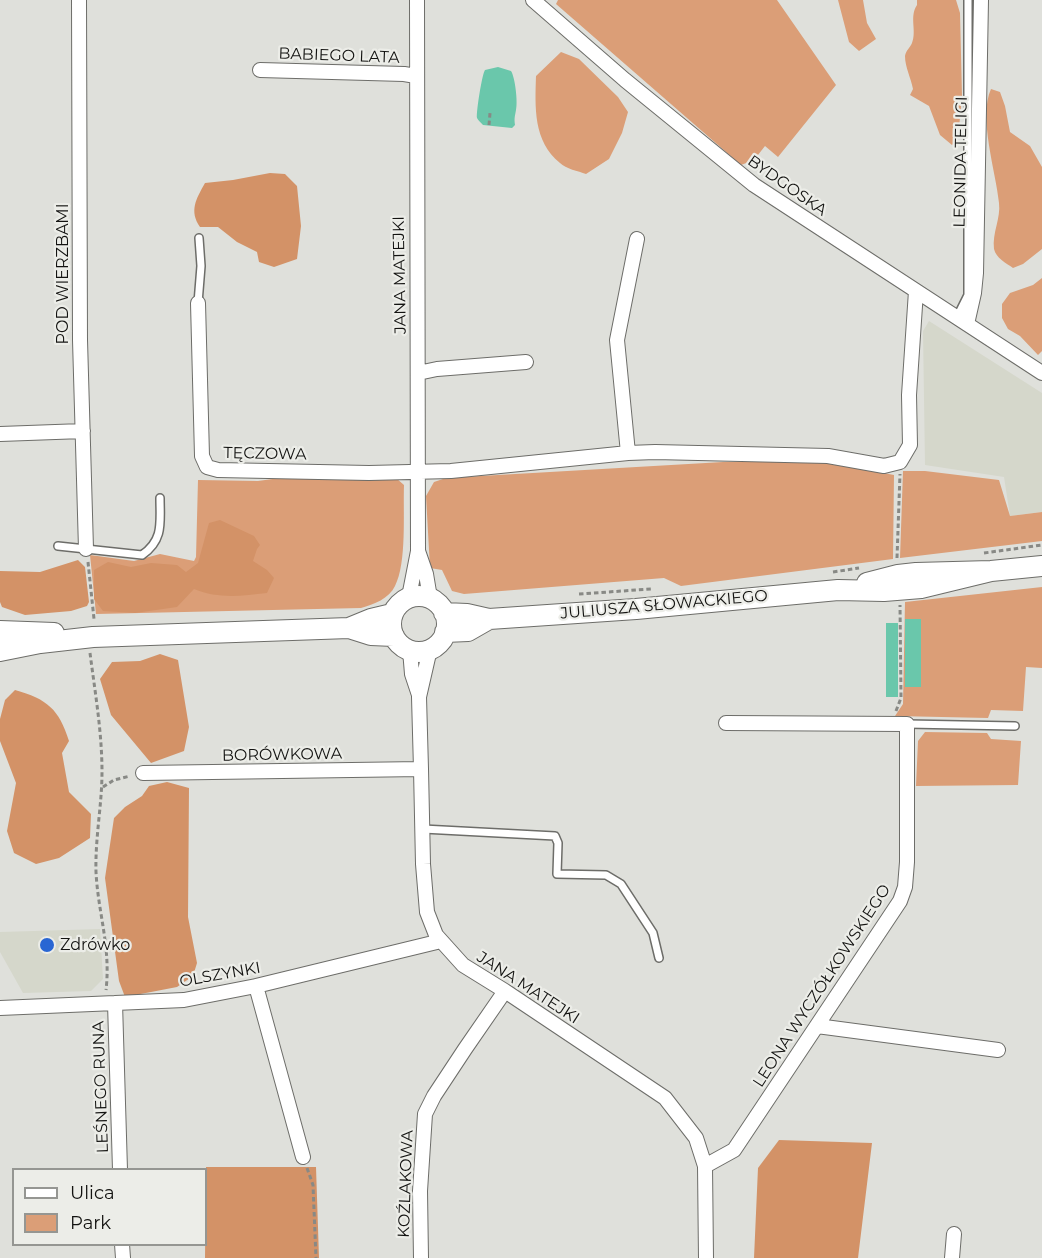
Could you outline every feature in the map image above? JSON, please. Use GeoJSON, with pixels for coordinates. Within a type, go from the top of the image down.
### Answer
{"type":"FeatureCollection","features":[{"type":"Feature","properties":{"kind":"street","name":"POD WIERZBAMI"},"geometry":{"type":"LineString","coordinates":[[79,0],[80,329],[86,549]]}},
{"type":"Feature","properties":{"kind":"street","name":"JANA MATEJKI"},"geometry":{"type":"LineString","coordinates":[[409,597],[418,551],[417,0]]}},
{"type":"Feature","properties":{"kind":"street","name":"BYDGOSKA"},"geometry":{"type":"LineString","coordinates":[[533,0],[625,80],[754,185],[1042,373]]}},
{"type":"Feature","properties":{"kind":"street","name":"LEONIDA TELIGI"},"geometry":{"type":"LineString","coordinates":[[962,320],[974,293],[976,273],[981,0]]}},
{"type":"Feature","properties":{"kind":"street","name":"BABIEGO LATA"},"geometry":{"type":"LineString","coordinates":[[260,70],[416,76]]}},
{"type":"Feature","properties":{"kind":"street"},"geometry":{"type":"LineString","coordinates":[[628,453],[617,339],[637,239]]}},
{"type":"Feature","properties":{"kind":"street"},"geometry":{"type":"LineString","coordinates":[[417,471],[451,471],[628,453],[828,456],[884,466],[900,462],[910,445],[909,395],[916,291]]}},
{"type":"Feature","properties":{"kind":"street","name":"TĘCZOWA"},"geometry":{"type":"LineString","coordinates":[[198,303],[201,440],[202,456],[207,467],[218,470],[369,473],[417,471]]}},
{"type":"Feature","properties":{"kind":"street"},"geometry":{"type":"LineString","coordinates":[[418,373],[438,369],[526,362]]}},
{"type":"Feature","properties":{"kind":"street"},"geometry":{"type":"LineString","coordinates":[[0,434],[83,431]]}},
{"type":"Feature","properties":{"kind":"street","name":"JANA MATEJKI"},"geometry":{"type":"LineString","coordinates":[[418,551],[426,574],[430,598]]}},
{"type":"Feature","properties":{"kind":"street","name":"JULIUSZA SŁOWACKIEGO"},"geometry":{"type":"LineString","coordinates":[[445,623],[468,631],[489,619],[636,609],[838,590],[898,575],[991,571],[1042,566]]}},
{"type":"Feature","properties":{"kind":"street"},"geometry":{"type":"LineString","coordinates":[[409,597],[430,598],[441,607],[445,623],[442,639],[420,650],[400,645],[391,625],[392,614],[396,607],[409,597]]}},
{"type":"Feature","properties":{"kind":"street"},"geometry":{"type":"LineString","coordinates":[[349,628],[392,614]]}},
{"type":"Feature","properties":{"kind":"street"},"geometry":{"type":"LineString","coordinates":[[0,651],[94,628]]}},
{"type":"Feature","properties":{"kind":"street"},"geometry":{"type":"LineString","coordinates":[[0,631],[36,632],[94,628],[349,628],[371,635],[394,636]]}},
{"type":"Feature","properties":{"kind":"street","name":"JANA MATEJKI"},"geometry":{"type":"LineString","coordinates":[[419,697],[412,674],[420,650]]}},
{"type":"Feature","properties":{"kind":"street","name":"JANA MATEJKI"},"geometry":{"type":"LineString","coordinates":[[420,650],[423,864],[427,912],[436,935],[463,965],[665,1098],[696,1138],[705,1166],[706,1258]]}},
{"type":"Feature","properties":{"kind":"street"},"geometry":{"type":"LineString","coordinates":[[726,723],[907,724]]}},
{"type":"Feature","properties":{"kind":"street","name":"LEONA WYCZÓŁKOWSKIEGO"},"geometry":{"type":"LineString","coordinates":[[705,1166],[734,1150],[900,901],[905,887],[907,862],[907,724]]}},
{"type":"Feature","properties":{"kind":"street","name":"BORÓWKOWA"},"geometry":{"type":"LineString","coordinates":[[143,773],[421,770]]}},
{"type":"Feature","properties":{"kind":"street","name":"OLSZYNKI"},"geometry":{"type":"LineString","coordinates":[[0,1008],[184,1000],[256,986],[441,941]]}},
{"type":"Feature","properties":{"kind":"street"},"geometry":{"type":"LineString","coordinates":[[256,986],[303,1157]]}},
{"type":"Feature","properties":{"kind":"street","name":"KOŹLAKOWA"},"geometry":{"type":"LineString","coordinates":[[421,1258],[420,1191],[426,1114],[459,1058],[505,991]]}},
{"type":"Feature","properties":{"kind":"street","name":"LEŚNEGO RUNA"},"geometry":{"type":"LineString","coordinates":[[110,1003],[120,1168]]}},
{"type":"Feature","properties":{"kind":"street"},"geometry":{"type":"LineString","coordinates":[[817,1026],[998,1050]]}},
{"type":"Feature","properties":{"kind":"street"},"geometry":{"type":"LineString","coordinates":[[952,1258],[954,1234]]}},
{"type":"Feature","properties":{"kind":"lane"},"geometry":{"type":"LineString","coordinates":[[962,320],[968,295],[968,0]]}},
{"type":"Feature","properties":{"kind":"lane"},"geometry":{"type":"LineString","coordinates":[[198,303],[201,266],[199,238]]}},
{"type":"Feature","properties":{"kind":"lane"},"geometry":{"type":"LineString","coordinates":[[58,546],[142,555],[152,548],[157,540],[160,529],[160,498]]}},
{"type":"Feature","properties":{"kind":"lane"},"geometry":{"type":"LineString","coordinates":[[907,724],[1015,726]]}},
{"type":"Feature","properties":{"kind":"lane"},"geometry":{"type":"LineString","coordinates":[[423,829],[555,836],[558,843],[557,874],[606,875],[621,884],[653,933],[658,958]]}},
{"type":"Feature","properties":{"kind":"path"},"geometry":{"type":"LineString","coordinates":[[489,125],[490,113]]}},
{"type":"Feature","properties":{"kind":"path"},"geometry":{"type":"LineString","coordinates":[[897,564],[900,462]]}},
{"type":"Feature","properties":{"kind":"path"},"geometry":{"type":"LineString","coordinates":[[979,553],[1042,545]]}},
{"type":"Feature","properties":{"kind":"path"},"geometry":{"type":"LineString","coordinates":[[86,549],[94,628]]}},
{"type":"Feature","properties":{"kind":"path"},"geometry":{"type":"LineString","coordinates":[[828,572],[863,568]]}},
{"type":"Feature","properties":{"kind":"path"},"geometry":{"type":"LineString","coordinates":[[572,595],[654,589]]}},
{"type":"Feature","properties":{"kind":"path"},"geometry":{"type":"LineString","coordinates":[[888,724],[890,716],[899,708],[901,698],[900,597]]}},
{"type":"Feature","properties":{"kind":"path"},"geometry":{"type":"LineString","coordinates":[[91,658],[100,729],[102,788],[96,874],[105,929],[110,1003]]}},
{"type":"Feature","properties":{"kind":"path"},"geometry":{"type":"LineString","coordinates":[[102,788],[114,780],[143,773]]}},
{"type":"Feature","properties":{"kind":"path"},"geometry":{"type":"LineString","coordinates":[[303,1157],[313,1185],[316,1258]]}},
{"type":"Feature","properties":{"kind":"shaded area"},"geometry":{"type":"Polygon","coordinates":[[[498,67],[511,71],[514,78],[517,106],[515,125],[512,128],[483,125],[477,118],[485,70],[498,67]]]}},
{"type":"Feature","properties":{"kind":"shaded area"},"geometry":{"type":"Polygon","coordinates":[[[270,173],[285,174],[297,186],[301,226],[297,259],[274,267],[259,262],[257,252],[237,242],[218,227],[200,227],[194,210],[205,183],[270,173]]]}},
{"type":"Feature","properties":{"kind":"shaded area"},"geometry":{"type":"Polygon","coordinates":[[[929,321],[1042,393],[1042,512],[1010,516],[1004,477],[925,465],[923,331],[929,321]]]}},
{"type":"Feature","properties":{"kind":"shaded area"},"geometry":{"type":"Polygon","coordinates":[[[220,520],[254,536],[260,545],[253,561],[267,570],[274,578],[267,593],[239,596],[194,589],[177,607],[135,613],[103,611],[94,599],[94,570],[108,562],[131,567],[151,563],[177,565],[186,572],[198,563],[209,523],[220,520]]]}},
{"type":"Feature","properties":{"kind":"shaded area"},"geometry":{"type":"Polygon","coordinates":[[[78,560],[85,567],[89,602],[87,606],[71,611],[25,615],[2,607],[0,571],[40,572],[78,560]]]}},
{"type":"Feature","properties":{"kind":"shaded area"},"geometry":{"type":"Polygon","coordinates":[[[905,619],[921,619],[921,687],[905,687],[905,619]]]}},
{"type":"Feature","properties":{"kind":"shaded area"},"geometry":{"type":"Polygon","coordinates":[[[886,623],[898,623],[898,697],[886,697],[886,623]]]}},
{"type":"Feature","properties":{"kind":"shaded area"},"geometry":{"type":"Polygon","coordinates":[[[160,654],[178,660],[189,727],[184,751],[151,763],[111,715],[100,679],[112,662],[140,661],[160,654]]]}},
{"type":"Feature","properties":{"kind":"shaded area"},"geometry":{"type":"Polygon","coordinates":[[[15,690],[44,702],[61,721],[69,741],[62,753],[69,792],[91,814],[90,838],[59,858],[36,864],[14,853],[7,831],[16,783],[0,741],[0,719],[5,700],[15,690]]]}},
{"type":"Feature","properties":{"kind":"shaded area"},"geometry":{"type":"Polygon","coordinates":[[[167,782],[189,788],[188,917],[197,963],[193,976],[177,987],[125,997],[119,981],[105,878],[114,818],[125,807],[142,796],[149,786],[167,782]]]}},
{"type":"Feature","properties":{"kind":"shaded area"},"geometry":{"type":"Polygon","coordinates":[[[100,929],[103,979],[91,991],[23,993],[0,952],[0,932],[100,929]]]}},
{"type":"Feature","properties":{"kind":"shaded area"},"geometry":{"type":"Polygon","coordinates":[[[779,1140],[872,1143],[858,1258],[754,1258],[758,1168],[779,1140]]]}},
{"type":"Feature","properties":{"kind":"shaded area"},"geometry":{"type":"Polygon","coordinates":[[[316,1167],[319,1258],[205,1258],[205,1246],[207,1246],[206,1168],[316,1167]]]}},
{"type":"Feature","properties":{"kind":"green space"},"geometry":{"type":"Polygon","coordinates":[[[558,0],[777,0],[836,85],[778,157],[765,146],[754,160],[741,165],[556,4],[558,0]]]}},
{"type":"Feature","properties":{"kind":"green space"},"geometry":{"type":"Polygon","coordinates":[[[838,0],[863,0],[867,23],[876,39],[859,51],[849,42],[838,0]]]}},
{"type":"Feature","properties":{"kind":"green space"},"geometry":{"type":"Polygon","coordinates":[[[917,0],[956,0],[960,13],[962,96],[958,139],[952,145],[940,135],[929,106],[910,95],[913,89],[905,56],[912,43],[917,0]]]}},
{"type":"Feature","properties":{"kind":"green space"},"geometry":{"type":"Polygon","coordinates":[[[561,52],[579,59],[618,97],[628,112],[622,133],[609,159],[586,174],[560,163],[551,154],[540,134],[536,111],[536,76],[561,52]]]}},
{"type":"Feature","properties":{"kind":"green space"},"geometry":{"type":"Polygon","coordinates":[[[991,89],[1000,92],[1010,132],[1030,146],[1042,167],[1042,249],[1023,264],[1013,268],[999,258],[994,249],[999,209],[986,114],[991,89]]]}},
{"type":"Feature","properties":{"kind":"green space"},"geometry":{"type":"Polygon","coordinates":[[[1042,278],[1042,351],[1038,355],[1020,336],[1008,329],[1002,318],[1002,304],[1010,293],[1033,285],[1042,278]]]}},
{"type":"Feature","properties":{"kind":"green space"},"geometry":{"type":"Polygon","coordinates":[[[723,462],[828,462],[894,475],[893,559],[681,586],[664,578],[464,594],[452,591],[442,570],[430,568],[426,496],[434,482],[446,478],[723,462]]]}},
{"type":"Feature","properties":{"kind":"green space"},"geometry":{"type":"Polygon","coordinates":[[[903,471],[925,471],[999,480],[1010,516],[1042,512],[1042,541],[900,558],[903,471]]]}},
{"type":"Feature","properties":{"kind":"green space"},"geometry":{"type":"Polygon","coordinates":[[[294,476],[396,478],[404,485],[404,537],[399,576],[392,591],[385,598],[361,608],[96,614],[90,555],[134,561],[160,554],[194,561],[196,557],[198,480],[258,481],[294,476]]]}},
{"type":"Feature","properties":{"kind":"green space"},"geometry":{"type":"Polygon","coordinates":[[[1042,587],[1042,668],[1026,667],[1023,711],[991,710],[988,718],[895,716],[903,704],[905,602],[1042,587]]]}},
{"type":"Feature","properties":{"kind":"green space"},"geometry":{"type":"Polygon","coordinates":[[[925,732],[987,733],[991,739],[1021,741],[1018,785],[916,786],[918,741],[925,732]]]}},
{"type":"Feature","properties":{"kind":"place","name":"Zdrówko"},"geometry":{"type":"Point","coordinates":[47,945]}}]}
